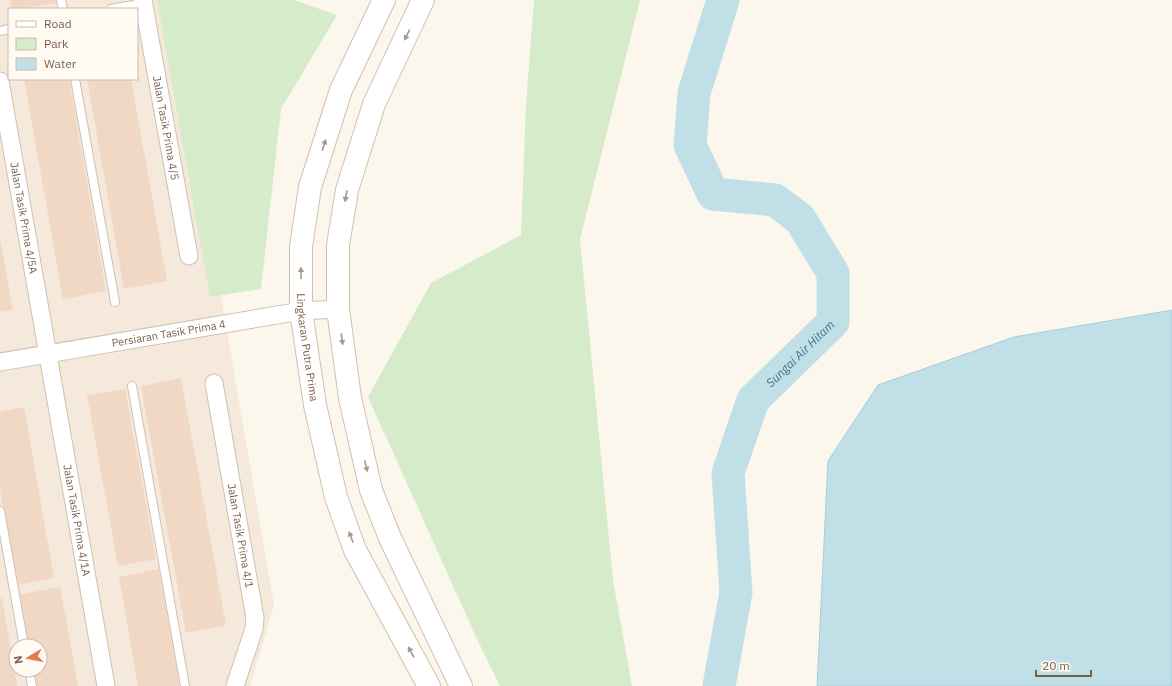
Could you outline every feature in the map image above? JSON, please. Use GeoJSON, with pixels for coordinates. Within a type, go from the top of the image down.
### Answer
{"type":"FeatureCollection","features":[{"type":"Feature","properties":{"kind":"main road","name":"Lingkaran Putra Prima"},"geometry":{"type":"LineString","coordinates":[[384,0],[341,90],[310,187],[301,247],[301,311],[315,406],[336,497],[355,550],[429,686]]}},
{"type":"Feature","properties":{"kind":"main road"},"geometry":{"type":"LineString","coordinates":[[423,0],[374,104],[347,190],[338,245],[338,309],[350,398],[372,490],[390,538],[461,686]]}},
{"type":"Feature","properties":{"kind":"street","name":"Jalan Tasik Prima 4/5"},"geometry":{"type":"LineString","coordinates":[[144,1],[189,256]]}},
{"type":"Feature","properties":{"kind":"street","name":"Jalan Tasik Prima 4/5A"},"geometry":{"type":"LineString","coordinates":[[0,81],[48,354]]}},
{"type":"Feature","properties":{"kind":"street","name":"Persiaran Tasik Prima 4"},"geometry":{"type":"LineString","coordinates":[[0,362],[301,311],[338,309]]}},
{"type":"Feature","properties":{"kind":"street","name":"Jalan Tasik Prima 4/1A"},"geometry":{"type":"LineString","coordinates":[[48,354],[106,686]]}},
{"type":"Feature","properties":{"kind":"street","name":"Jalan Tasik Prima 4/1"},"geometry":{"type":"LineString","coordinates":[[214,383],[255,618],[254,629],[235,686]]}},
{"type":"Feature","properties":{"kind":"lane"},"geometry":{"type":"LineString","coordinates":[[115,8],[144,1]]}},
{"type":"Feature","properties":{"kind":"lane"},"geometry":{"type":"LineString","coordinates":[[75,80],[115,302]]}},
{"type":"Feature","properties":{"kind":"lane"},"geometry":{"type":"LineString","coordinates":[[132,386],[185,686]]}},
{"type":"Feature","properties":{"kind":"lane"},"geometry":{"type":"LineString","coordinates":[[0,511],[23,638]]}},
{"type":"Feature","properties":{"kind":"shaded area"},"geometry":{"type":"Polygon","coordinates":[[[0,0],[170,0],[274,605],[250,686],[0,686],[0,0]]]}},
{"type":"Feature","properties":{"kind":"green space"},"geometry":{"type":"Polygon","coordinates":[[[157,0],[294,0],[337,15],[281,109],[261,289],[210,297],[157,0]]]}},
{"type":"Feature","properties":{"kind":"green space"},"geometry":{"type":"Polygon","coordinates":[[[534,0],[640,0],[580,239],[613,580],[632,686],[500,686],[477,639],[368,397],[431,283],[521,235],[526,105],[534,0]]]}},
{"type":"Feature","properties":{"kind":"water"},"geometry":{"type":"Polygon","coordinates":[[[1172,310],[1172,686],[817,686],[828,461],[878,385],[1014,337],[1172,310]]]}},
{"type":"Feature","properties":{"kind":"building"},"geometry":{"type":"Polygon","coordinates":[[[10,0],[56,0],[57,3],[27,8],[12,8],[10,0]]]}},
{"type":"Feature","properties":{"kind":"building"},"geometry":{"type":"Polygon","coordinates":[[[24,80],[69,80],[106,291],[63,299],[24,80]]]}},
{"type":"Feature","properties":{"kind":"building"},"geometry":{"type":"Polygon","coordinates":[[[87,80],[131,80],[167,281],[124,289],[87,80]]]}},
{"type":"Feature","properties":{"kind":"building"},"geometry":{"type":"Polygon","coordinates":[[[0,239],[13,310],[0,312],[0,239]]]}},
{"type":"Feature","properties":{"kind":"building"},"geometry":{"type":"Polygon","coordinates":[[[181,378],[226,625],[186,633],[141,386],[181,378]]]}},
{"type":"Feature","properties":{"kind":"building"},"geometry":{"type":"Polygon","coordinates":[[[125,389],[156,559],[118,566],[87,395],[125,389]]]}},
{"type":"Feature","properties":{"kind":"building"},"geometry":{"type":"Polygon","coordinates":[[[24,407],[54,578],[17,585],[0,490],[0,412],[24,407]]]}},
{"type":"Feature","properties":{"kind":"building"},"geometry":{"type":"Polygon","coordinates":[[[159,569],[180,686],[138,686],[119,577],[159,569]]]}},
{"type":"Feature","properties":{"kind":"building"},"geometry":{"type":"Polygon","coordinates":[[[60,587],[78,686],[34,686],[32,678],[48,678],[48,638],[25,638],[17,595],[60,587]]]}},
{"type":"Feature","properties":{"kind":"building"},"geometry":{"type":"Polygon","coordinates":[[[2,598],[9,638],[8,678],[16,678],[17,686],[0,686],[0,599],[2,598]]]}},
{"type":"Feature","properties":{"kind":"waterway","name":"Sungai Air Hitam"},"geometry":{"type":"LineString","coordinates":[[719,686],[736,592],[728,473],[753,400],[833,322],[833,273],[800,219],[775,200],[713,194],[690,145],[694,93],[723,0]]}}]}
